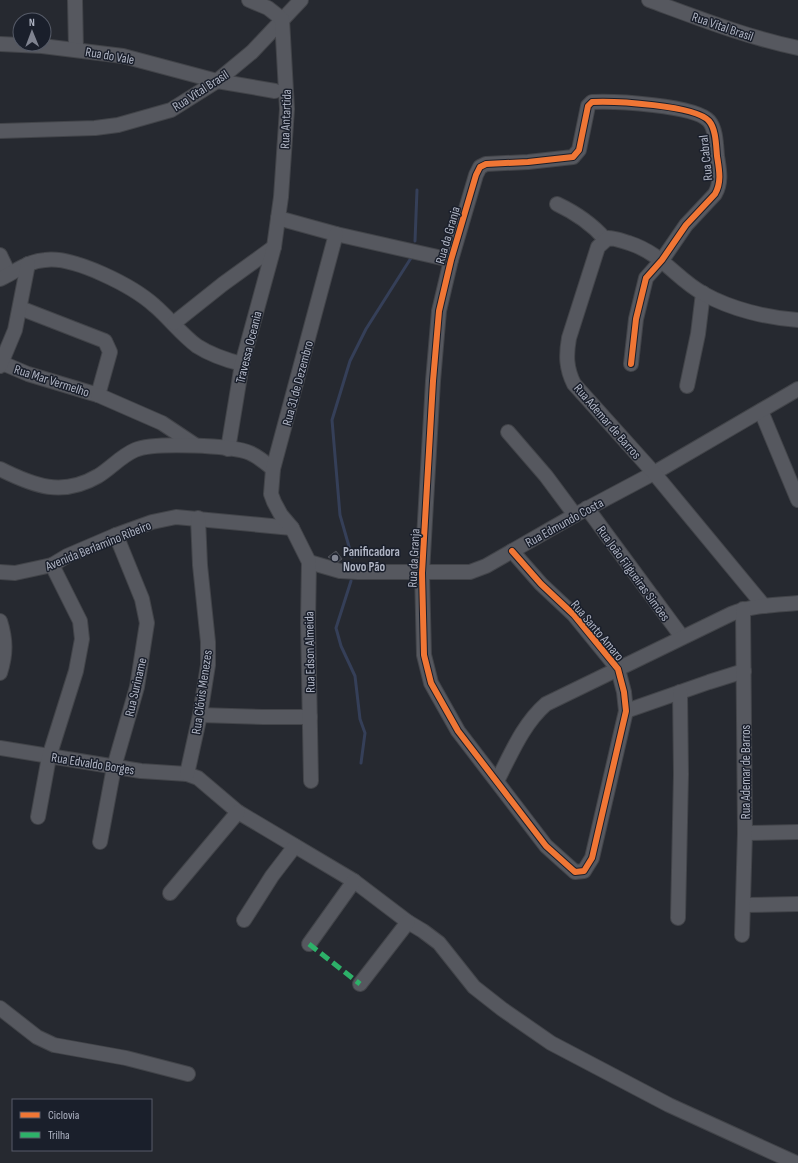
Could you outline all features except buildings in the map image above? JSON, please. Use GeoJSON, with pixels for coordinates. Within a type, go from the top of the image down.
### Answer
{"type":"FeatureCollection","features":[{"type":"Feature","properties":{"kind":"street"},"geometry":{"type":"LineString","coordinates":[[75,0],[76,49]]}},
{"type":"Feature","properties":{"kind":"street"},"geometry":{"type":"LineString","coordinates":[[250,0],[268,8],[287,11]]}},
{"type":"Feature","properties":{"kind":"street","name":"Rua Vital Brasil"},"geometry":{"type":"LineString","coordinates":[[0,131],[64,130],[118,125],[171,110],[216,81],[252,52],[287,11],[301,0]]}},
{"type":"Feature","properties":{"kind":"street","name":"Rua Vital Brasil"},"geometry":{"type":"LineString","coordinates":[[649,0],[734,32],[798,48]]}},
{"type":"Feature","properties":{"kind":"street","name":"Rua Antartida"},"geometry":{"type":"LineString","coordinates":[[274,247],[278,218],[287,109],[287,11]]}},
{"type":"Feature","properties":{"kind":"street","name":"Rua do Vale"},"geometry":{"type":"LineString","coordinates":[[0,44],[76,49],[144,61],[216,81],[275,91]]}},
{"type":"Feature","properties":{"kind":"street","name":"Rua Cabral"},"geometry":{"type":"LineString","coordinates":[[476,176],[480,167],[486,164],[528,162],[573,157],[579,150],[588,106],[592,102],[602,101],[670,107],[700,114],[707,119],[714,130],[720,172],[718,188],[675,238],[662,260],[646,278],[636,319],[631,364]]}},
{"type":"Feature","properties":{"kind":"street","name":"Rua da Granja"},"geometry":{"type":"LineString","coordinates":[[476,176],[451,260],[439,312],[432,381],[422,573],[424,655],[431,683],[458,731],[546,846],[575,872],[584,871],[592,858]]}},
{"type":"Feature","properties":{"kind":"street"},"geometry":{"type":"LineString","coordinates":[[557,204],[572,211],[597,230],[606,239],[616,239],[643,248],[662,260],[703,293],[740,308],[798,320]]}},
{"type":"Feature","properties":{"kind":"street"},"geometry":{"type":"LineString","coordinates":[[278,218],[336,234],[451,260]]}},
{"type":"Feature","properties":{"kind":"street","name":"Rua 31 de Dezembro"},"geometry":{"type":"LineString","coordinates":[[292,528],[276,508],[271,494],[272,469],[336,234]]}},
{"type":"Feature","properties":{"kind":"street","name":"Rua Ademar de Barros"},"geometry":{"type":"LineString","coordinates":[[606,239],[598,247],[569,338],[567,364],[574,384],[654,473],[764,606]]}},
{"type":"Feature","properties":{"kind":"street"},"geometry":{"type":"LineString","coordinates":[[174,323],[274,247]]}},
{"type":"Feature","properties":{"kind":"street","name":"Travessa Oceania"},"geometry":{"type":"LineString","coordinates":[[228,449],[242,364],[274,247]]}},
{"type":"Feature","properties":{"kind":"street"},"geometry":{"type":"LineString","coordinates":[[0,255],[5,276],[28,264],[55,259],[86,268],[134,290],[147,298],[195,344],[205,351],[242,364]]}},
{"type":"Feature","properties":{"kind":"street","name":"Rua Mar Vermelho"},"geometry":{"type":"LineString","coordinates":[[20,308],[105,341],[110,352],[98,395],[28,374],[1,364],[15,330],[28,264]]}},
{"type":"Feature","properties":{"kind":"street"},"geometry":{"type":"LineString","coordinates":[[687,386],[698,334],[703,293]]}},
{"type":"Feature","properties":{"kind":"street","name":"Rua Edmundo Costa"},"geometry":{"type":"LineString","coordinates":[[309,562],[348,572],[470,572],[496,561],[581,512],[654,473],[798,389]]}},
{"type":"Feature","properties":{"kind":"street"},"geometry":{"type":"LineString","coordinates":[[98,395],[162,423],[196,445]]}},
{"type":"Feature","properties":{"kind":"street"},"geometry":{"type":"LineString","coordinates":[[761,411],[798,500]]}},
{"type":"Feature","properties":{"kind":"street","name":"Rua João Filgueiras Simões"},"geometry":{"type":"LineString","coordinates":[[508,432],[546,476],[581,512],[682,637]]}},
{"type":"Feature","properties":{"kind":"street"},"geometry":{"type":"LineString","coordinates":[[0,468],[42,487],[64,487],[98,476],[136,449],[160,444],[196,445],[250,452],[272,469]]}},
{"type":"Feature","properties":{"kind":"street","name":"Avenida Berlamino Ribeiro"},"geometry":{"type":"LineString","coordinates":[[0,572],[15,573],[31,571],[52,565],[67,556],[116,535],[176,517],[292,528]]}},
{"type":"Feature","properties":{"kind":"street","name":"Rua Clóvis Menezes"},"geometry":{"type":"LineString","coordinates":[[187,774],[200,715],[208,665],[208,642],[198,518]]}},
{"type":"Feature","properties":{"kind":"street","name":"Rua Edson Almeida"},"geometry":{"type":"LineString","coordinates":[[292,528],[309,562],[308,623],[311,781]]}},
{"type":"Feature","properties":{"kind":"street","name":"Rua Suriname"},"geometry":{"type":"LineString","coordinates":[[100,842],[114,766],[137,687],[147,623],[142,599],[116,535]]}},
{"type":"Feature","properties":{"kind":"street","name":"Rua Santo Amaro"},"geometry":{"type":"LineString","coordinates":[[512,551],[541,584],[574,615],[618,669],[624,692],[626,711],[592,858]]}},
{"type":"Feature","properties":{"kind":"street"},"geometry":{"type":"LineString","coordinates":[[38,816],[49,756],[76,671],[82,639],[80,621],[52,565]]}},
{"type":"Feature","properties":{"kind":"street"},"geometry":{"type":"LineString","coordinates":[[497,781],[526,727],[536,713],[546,704],[559,696],[743,609],[798,603]]}},
{"type":"Feature","properties":{"kind":"street","name":"Rua Ademar de Barros"},"geometry":{"type":"LineString","coordinates":[[742,935],[745,833],[743,609]]}},
{"type":"Feature","properties":{"kind":"street"},"geometry":{"type":"LineString","coordinates":[[0,621],[6,643],[5,658],[0,673]]}},
{"type":"Feature","properties":{"kind":"street"},"geometry":{"type":"LineString","coordinates":[[626,711],[744,671]]}},
{"type":"Feature","properties":{"kind":"street"},"geometry":{"type":"LineString","coordinates":[[678,918],[681,774],[680,692]]}},
{"type":"Feature","properties":{"kind":"street"},"geometry":{"type":"LineString","coordinates":[[200,715],[310,717]]}},
{"type":"Feature","properties":{"kind":"street","name":"Rua Edvaldo Borges"},"geometry":{"type":"LineString","coordinates":[[0,748],[114,766],[187,774]]}},
{"type":"Feature","properties":{"kind":"street"},"geometry":{"type":"LineString","coordinates":[[187,774],[198,778],[238,812],[354,881],[408,922],[423,930],[439,943],[474,987],[502,1009],[551,1043],[669,1105],[796,1163]]}},
{"type":"Feature","properties":{"kind":"street"},"geometry":{"type":"LineString","coordinates":[[170,893],[238,812]]}},
{"type":"Feature","properties":{"kind":"street"},"geometry":{"type":"LineString","coordinates":[[745,833],[798,832]]}},
{"type":"Feature","properties":{"kind":"street"},"geometry":{"type":"LineString","coordinates":[[244,920],[272,876],[295,846]]}},
{"type":"Feature","properties":{"kind":"street"},"geometry":{"type":"LineString","coordinates":[[309,944],[354,881]]}},
{"type":"Feature","properties":{"kind":"street"},"geometry":{"type":"LineString","coordinates":[[744,905],[798,904]]}},
{"type":"Feature","properties":{"kind":"street"},"geometry":{"type":"LineString","coordinates":[[360,984],[408,922]]}},
{"type":"Feature","properties":{"kind":"street"},"geometry":{"type":"LineString","coordinates":[[0,1008],[37,1037],[54,1045],[126,1058],[188,1074]]}},
{"type":"Feature","properties":{"kind":"waterway"},"geometry":{"type":"LineString","coordinates":[[415,241],[417,190]]}},
{"type":"Feature","properties":{"kind":"waterway"},"geometry":{"type":"LineString","coordinates":[[352,557],[340,515],[332,420],[350,361],[366,329],[411,258]]}},
{"type":"Feature","properties":{"kind":"waterway"},"geometry":{"type":"LineString","coordinates":[[351,581],[336,628],[341,646],[355,676],[360,719],[365,733],[361,763]]}},
{"type":"Feature","properties":{"kind":"marked path"},"geometry":{"type":"LineString","coordinates":[[309,944],[360,984]]}},
{"type":"Feature","properties":{"kind":"cycle path"},"geometry":{"type":"LineString","coordinates":[[512,551],[541,584],[574,615],[618,669],[624,692],[626,711],[592,858],[584,871],[575,872],[546,846],[458,731],[431,683],[424,655],[422,573],[433,381],[439,311],[451,260],[476,175],[480,167],[486,164],[528,162],[573,157],[579,150],[588,106],[592,102],[635,103],[688,111],[709,121],[713,128],[715,137],[719,185],[715,194],[686,225],[662,260],[646,278],[636,319],[631,364]]}},
{"type":"Feature","properties":{"kind":"place","name":"Panificadora Novo Pão"},"geometry":{"type":"Point","coordinates":[335,558]}}]}
